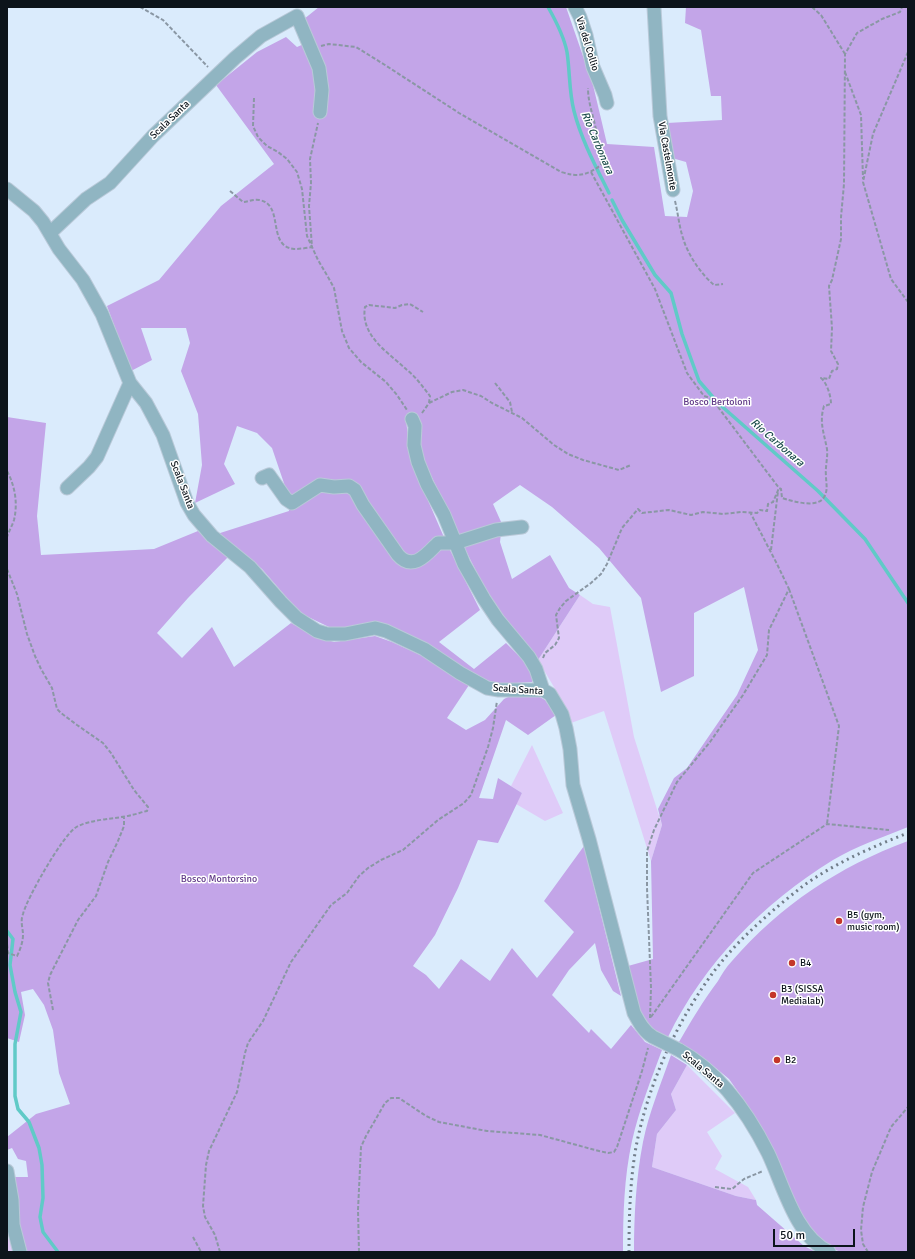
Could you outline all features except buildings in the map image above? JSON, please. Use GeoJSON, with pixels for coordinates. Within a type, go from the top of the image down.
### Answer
{"type":"FeatureCollection","features":[{"type":"Feature","properties":{"kind":"street","name":"Via del Collio"},"geometry":{"type":"LineString","coordinates":[[575,7],[586,36],[593,67],[607,103]]}},
{"type":"Feature","properties":{"kind":"street","name":"Via Castelmonte"},"geometry":{"type":"LineString","coordinates":[[654,7],[660,116],[673,190]]}},
{"type":"Feature","properties":{"kind":"street","name":"Scala Santa"},"geometry":{"type":"LineString","coordinates":[[50,233],[86,199],[102,190],[110,183],[153,136],[216,75],[261,36],[297,16],[311,48]]}},
{"type":"Feature","properties":{"kind":"street"},"geometry":{"type":"LineString","coordinates":[[311,48],[319,68],[322,90],[320,112]]}},
{"type":"Feature","properties":{"kind":"street","name":"Scala Santa"},"geometry":{"type":"LineString","coordinates":[[7,189],[34,211],[50,233],[59,249],[83,280],[102,314],[130,383],[146,403],[163,435],[187,503],[194,515],[212,536],[250,567],[297,618],[313,629],[327,634],[339,634],[375,628],[380,629],[424,649],[460,673],[487,688],[499,690],[543,690],[550,694],[562,714],[570,749],[573,785],[634,1013],[640,1024],[651,1036],[686,1054],[718,1080],[736,1100],[769,1154],[784,1194],[805,1233],[812,1241],[829,1252]]}},
{"type":"Feature","properties":{"kind":"street"},"geometry":{"type":"LineString","coordinates":[[67,488],[97,456],[130,383]]}},
{"type":"Feature","properties":{"kind":"street"},"geometry":{"type":"LineString","coordinates":[[413,423],[414,445],[418,462],[427,484],[444,515],[464,564],[484,600],[498,620],[529,657],[536,669],[543,690]]}},
{"type":"Feature","properties":{"kind":"street"},"geometry":{"type":"LineString","coordinates":[[262,478],[269,475],[286,499],[292,503],[320,485],[334,487],[349,486],[355,490],[371,518],[403,561],[408,562],[417,561],[424,558],[438,543],[455,543],[496,530],[522,527]]}},
{"type":"Feature","properties":{"kind":"street"},"geometry":{"type":"LineString","coordinates":[[7,1171],[12,1200],[13,1225],[20,1252]]}},
{"type":"Feature","properties":{"kind":"path"},"geometry":{"type":"LineString","coordinates":[[140,7],[163,20],[216,75]]}},
{"type":"Feature","properties":{"kind":"path"},"geometry":{"type":"LineString","coordinates":[[812,7],[821,15],[845,54]]}},
{"type":"Feature","properties":{"kind":"path"},"geometry":{"type":"LineString","coordinates":[[591,172],[655,289],[687,372],[704,396],[710,398],[715,403],[778,488],[781,489],[782,498],[803,504],[814,503],[822,499],[825,496],[827,484],[827,449],[823,438],[821,415],[824,406],[830,404],[831,400],[825,381],[821,378],[829,379],[832,371],[837,369],[838,364],[831,351],[832,328],[829,286],[832,280],[842,239],[841,217],[844,184],[845,54],[857,33],[882,19],[900,12],[902,7]]}},
{"type":"Feature","properties":{"kind":"path"},"geometry":{"type":"LineString","coordinates":[[311,48],[329,44],[356,47],[459,114],[560,172],[575,176],[591,172],[601,166],[595,125],[588,98],[589,83]]}},
{"type":"Feature","properties":{"kind":"path"},"geometry":{"type":"LineString","coordinates":[[863,182],[874,134],[908,52]]}},
{"type":"Feature","properties":{"kind":"path"},"geometry":{"type":"LineString","coordinates":[[845,70],[861,115],[863,182],[891,279],[908,302]]}},
{"type":"Feature","properties":{"kind":"path"},"geometry":{"type":"LineString","coordinates":[[254,98],[253,126],[258,137],[267,146],[287,159],[297,172],[302,188],[307,236],[318,260],[334,288],[342,331],[349,348],[361,362],[378,374],[386,382],[400,400],[413,423],[429,403],[452,392],[464,390],[481,396],[522,418],[554,445],[568,454],[583,460],[619,470],[631,465]]}},
{"type":"Feature","properties":{"kind":"path"},"geometry":{"type":"LineString","coordinates":[[312,247],[310,159],[320,112]]}},
{"type":"Feature","properties":{"kind":"path","name":"Via Castelmonte"},"geometry":{"type":"LineString","coordinates":[[673,190],[683,239],[691,256],[707,279],[714,285],[723,284]]}},
{"type":"Feature","properties":{"kind":"path"},"geometry":{"type":"LineString","coordinates":[[230,191],[243,202],[260,200],[271,207],[275,220],[276,231],[284,246],[293,249],[312,247]]}},
{"type":"Feature","properties":{"kind":"path"},"geometry":{"type":"LineString","coordinates":[[423,312],[410,304],[395,308],[369,304],[365,307],[364,313],[367,324],[378,344],[412,375],[430,396],[429,403]]}},
{"type":"Feature","properties":{"kind":"path"},"geometry":{"type":"LineString","coordinates":[[495,383],[510,402],[512,412]]}},
{"type":"Feature","properties":{"kind":"path"},"geometry":{"type":"LineString","coordinates":[[7,471],[15,491],[16,507],[14,520],[7,537]]}},
{"type":"Feature","properties":{"kind":"path"},"geometry":{"type":"LineString","coordinates":[[536,669],[545,653],[555,645],[559,638],[556,615],[560,608],[566,601],[601,574],[607,564],[622,528],[638,509],[642,513],[669,510],[691,515],[703,512],[723,514],[750,512],[757,513],[760,510],[767,511],[768,504],[773,502],[778,488]]}},
{"type":"Feature","properties":{"kind":"path"},"geometry":{"type":"LineString","coordinates":[[771,551],[778,488]]}},
{"type":"Feature","properties":{"kind":"path"},"geometry":{"type":"LineString","coordinates":[[750,512],[789,589],[839,726],[827,824]]}},
{"type":"Feature","properties":{"kind":"path"},"geometry":{"type":"LineString","coordinates":[[7,569],[30,641],[40,669],[52,688],[57,709],[61,714],[103,743],[134,790],[148,808],[147,811],[76,827],[67,836],[30,895],[22,915],[21,926],[23,936],[22,944],[17,956],[8,953],[7,944]]}},
{"type":"Feature","properties":{"kind":"path"},"geometry":{"type":"LineString","coordinates":[[359,1252],[358,1210],[361,1147],[385,1103],[391,1098],[399,1098],[426,1116],[439,1122],[487,1131],[540,1135],[608,1153],[614,1152],[617,1147],[642,1071],[651,1036],[651,988],[646,888],[648,850],[659,819],[677,782],[710,742],[743,696],[767,655],[769,630],[789,589]]}},
{"type":"Feature","properties":{"kind":"path"},"geometry":{"type":"LineString","coordinates":[[220,1252],[215,1235],[205,1217],[203,1206],[206,1165],[209,1151],[238,1092],[248,1043],[263,1021],[291,962],[331,905],[347,893],[359,876],[368,868],[381,860],[404,850],[434,824],[464,803],[470,795],[480,772],[491,734],[499,690]]}},
{"type":"Feature","properties":{"kind":"path"},"geometry":{"type":"LineString","coordinates":[[53,1010],[48,983],[50,975],[78,920],[96,896],[108,862],[124,826],[124,817]]}},
{"type":"Feature","properties":{"kind":"path"},"geometry":{"type":"LineString","coordinates":[[650,1018],[753,873],[827,824],[889,830]]}},
{"type":"Feature","properties":{"kind":"path"},"geometry":{"type":"LineString","coordinates":[[868,1252],[863,1244],[861,1230],[863,1207],[872,1172],[891,1127],[908,1107]]}},
{"type":"Feature","properties":{"kind":"path"},"geometry":{"type":"LineString","coordinates":[[715,1187],[732,1189],[744,1179],[773,1166]]}},
{"type":"Feature","properties":{"kind":"path"},"geometry":{"type":"LineString","coordinates":[[193,1237],[201,1252]]}},
{"type":"Feature","properties":{"kind":"shaded area"},"geometry":{"type":"Polygon","coordinates":[[[580,595],[593,604],[610,607],[634,737],[662,825],[651,861],[604,711],[571,723],[561,699],[538,660],[580,595]]]}},
{"type":"Feature","properties":{"kind":"shaded area"},"geometry":{"type":"Polygon","coordinates":[[[532,745],[563,813],[545,821],[516,804],[522,793],[511,786],[532,745]]]}},
{"type":"Feature","properties":{"kind":"shaded area"},"geometry":{"type":"Polygon","coordinates":[[[687,1065],[735,1113],[707,1132],[722,1156],[715,1169],[748,1187],[756,1200],[736,1196],[652,1167],[657,1134],[676,1110],[671,1094],[687,1065]]]}},
{"type":"Feature","properties":{"kind":"shaded area"},"geometry":{"type":"Polygon","coordinates":[[[7,1235],[14,1252],[7,1252],[7,1235]]]}},
{"type":"Feature","properties":{"kind":"green space","name":"Bosco Bertoloni"},"geometry":{"type":"Polygon","coordinates":[[[319,7],[566,7],[593,85],[607,144],[654,147],[665,216],[687,217],[693,191],[686,162],[672,158],[667,123],[722,120],[721,96],[711,96],[701,30],[685,23],[686,7],[908,7],[908,827],[861,846],[833,860],[783,895],[760,915],[738,937],[699,984],[668,1037],[656,1032],[642,1020],[628,966],[653,959],[651,861],[662,825],[658,809],[674,778],[687,768],[737,695],[758,650],[744,587],[694,613],[694,676],[661,692],[641,598],[599,548],[552,507],[520,485],[493,504],[502,524],[500,542],[512,579],[550,555],[569,588],[580,595],[538,660],[489,597],[422,456],[418,421],[406,420],[411,461],[446,542],[480,610],[439,642],[474,669],[506,643],[524,661],[533,675],[532,682],[499,684],[476,677],[431,647],[346,627],[329,627],[300,613],[262,569],[217,534],[289,511],[288,495],[272,448],[257,433],[237,426],[224,464],[235,484],[195,503],[202,465],[198,414],[181,371],[190,343],[186,328],[141,328],[152,360],[131,371],[107,306],[159,280],[221,206],[274,164],[216,85],[257,52],[286,37],[297,47],[313,40],[304,19],[319,7]]]}},
{"type":"Feature","properties":{"kind":"green space","name":"Bosco Montorsino"},"geometry":{"type":"Polygon","coordinates":[[[7,417],[46,423],[37,516],[41,555],[154,549],[198,531],[212,545],[228,557],[188,598],[157,633],[182,658],[212,627],[234,667],[291,623],[315,636],[334,642],[375,636],[427,658],[469,685],[447,718],[466,730],[485,720],[504,699],[512,695],[535,694],[545,700],[556,715],[528,735],[506,720],[479,798],[493,799],[498,778],[522,793],[498,843],[478,840],[458,888],[435,935],[413,966],[426,975],[439,989],[461,959],[490,981],[512,948],[537,978],[574,932],[544,901],[584,846],[621,996],[613,991],[601,970],[595,943],[569,970],[552,995],[589,1033],[591,1029],[611,1049],[631,1025],[645,1042],[662,1050],[638,1118],[629,1155],[624,1196],[623,1252],[25,1252],[21,1236],[15,1177],[28,1177],[26,1161],[18,1159],[12,1148],[7,1150],[7,1137],[36,1114],[70,1104],[59,1073],[53,1030],[44,1005],[33,989],[21,992],[25,1015],[19,1042],[7,1038],[7,417]]]}},
{"type":"Feature","properties":{"kind":"green space"},"geometry":{"type":"Polygon","coordinates":[[[908,841],[908,1252],[841,1252],[830,1248],[804,1223],[746,1103],[729,1079],[705,1059],[679,1042],[697,1011],[728,966],[770,922],[791,905],[834,876],[882,851],[908,841]]]}},
{"type":"Feature","properties":{"kind":"green space"},"geometry":{"type":"Polygon","coordinates":[[[671,1055],[687,1065],[671,1094],[676,1110],[657,1134],[652,1167],[736,1196],[756,1200],[757,1205],[804,1246],[816,1252],[634,1252],[636,1197],[643,1142],[652,1109],[671,1055]]]}},
{"type":"Feature","properties":{"kind":"waterway","name":"Rio Carbonara"},"geometry":{"type":"LineString","coordinates":[[548,7],[566,46],[571,97],[577,121],[589,153],[609,193]]}},
{"type":"Feature","properties":{"kind":"waterway","name":"Rio Carbonara"},"geometry":{"type":"LineString","coordinates":[[612,200],[622,220],[655,275],[671,293],[682,334],[699,381],[718,403],[818,491],[865,539],[908,603]]}},
{"type":"Feature","properties":{"kind":"waterway"},"geometry":{"type":"LineString","coordinates":[[707,404],[714,398]]}},
{"type":"Feature","properties":{"kind":"waterway"},"geometry":{"type":"LineString","coordinates":[[7,931],[13,939],[10,965],[15,992],[21,1012],[15,1044],[15,1096],[18,1109],[29,1122],[39,1148],[42,1165],[43,1198],[40,1217],[43,1232],[58,1252]]}},
{"type":"Feature","properties":{"kind":"railway"},"geometry":{"type":"LineString","coordinates":[[629,1252],[632,1173],[641,1124],[665,1056],[686,1014],[712,974],[743,938],[766,916],[803,886],[854,856],[908,833]]}},
{"type":"Feature","properties":{"kind":"place","name":"B5 (gym, music room)"},"geometry":{"type":"Point","coordinates":[839,921]}},
{"type":"Feature","properties":{"kind":"place","name":"B4"},"geometry":{"type":"Point","coordinates":[792,963]}},
{"type":"Feature","properties":{"kind":"place","name":"B3 (SISSA Medialab)"},"geometry":{"type":"Point","coordinates":[773,995]}},
{"type":"Feature","properties":{"kind":"place","name":"B2"},"geometry":{"type":"Point","coordinates":[777,1060]}}]}
